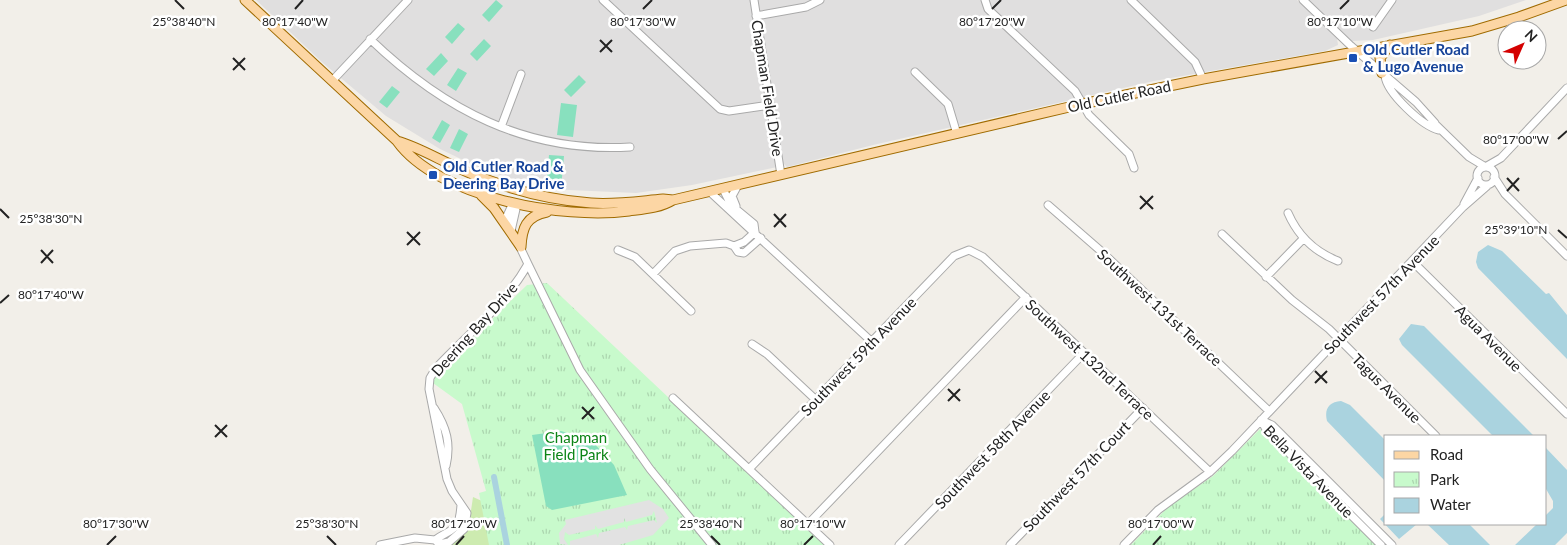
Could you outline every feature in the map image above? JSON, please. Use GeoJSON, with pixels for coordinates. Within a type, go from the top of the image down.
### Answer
{"type":"FeatureCollection","features":[{"type":"Feature","properties":{"kind":"main road"},"geometry":{"type":"LineString","coordinates":[[245,0],[416,160],[445,177],[481,194],[494,208],[521,248]]}},
{"type":"Feature","properties":{"kind":"main road","name":"Old Cutler Road"},"geometry":{"type":"LineString","coordinates":[[481,194],[550,211],[574,214],[617,213],[653,208],[673,200],[782,176],[1082,104],[1203,79],[1451,35],[1496,24],[1566,0]]}},
{"type":"Feature","properties":{"kind":"main road"},"geometry":{"type":"LineString","coordinates":[[1385,76],[1380,58],[1391,45]]}},
{"type":"Feature","properties":{"kind":"main road"},"geometry":{"type":"LineString","coordinates":[[397,141],[409,144],[461,176],[504,192],[513,203],[519,198],[526,198],[565,204],[591,204]]}},
{"type":"Feature","properties":{"kind":"main road","name":"Old Cutler Road"},"geometry":{"type":"LineString","coordinates":[[429,156],[481,178],[517,189],[591,204],[673,200]]}},
{"type":"Feature","properties":{"kind":"main road"},"geometry":{"type":"LineString","coordinates":[[521,248],[522,231],[527,221],[535,215],[550,211]]}},
{"type":"Feature","properties":{"kind":"street"},"geometry":{"type":"LineString","coordinates":[[332,81],[408,0]]}},
{"type":"Feature","properties":{"kind":"street"},"geometry":{"type":"LineString","coordinates":[[603,0],[720,109],[729,111],[770,105]]}},
{"type":"Feature","properties":{"kind":"street","name":"Chapman Field Drive"},"geometry":{"type":"LineString","coordinates":[[754,0],[782,176]]}},
{"type":"Feature","properties":{"kind":"street"},"geometry":{"type":"LineString","coordinates":[[756,16],[800,8],[820,0]]}},
{"type":"Feature","properties":{"kind":"street"},"geometry":{"type":"LineString","coordinates":[[984,0],[988,9],[1074,92],[1089,115],[1130,154],[1134,168]]}},
{"type":"Feature","properties":{"kind":"street"},"geometry":{"type":"LineString","coordinates":[[1131,0],[1192,58],[1198,65],[1203,79]]}},
{"type":"Feature","properties":{"kind":"street"},"geometry":{"type":"LineString","coordinates":[[1302,0],[1416,102],[1469,158],[1481,184],[1506,194]]}},
{"type":"Feature","properties":{"kind":"street"},"geometry":{"type":"LineString","coordinates":[[1373,27],[1392,0]]}},
{"type":"Feature","properties":{"kind":"street"},"geometry":{"type":"LineString","coordinates":[[370,40],[433,93],[466,112],[501,127],[568,144],[630,147]]}},
{"type":"Feature","properties":{"kind":"street"},"geometry":{"type":"LineString","coordinates":[[915,72],[948,104],[957,134]]}},
{"type":"Feature","properties":{"kind":"street"},"geometry":{"type":"LineString","coordinates":[[501,127],[521,74]]}},
{"type":"Feature","properties":{"kind":"street"},"geometry":{"type":"LineString","coordinates":[[1385,76],[1386,82],[1395,95],[1422,120],[1435,129],[1442,130]]}},
{"type":"Feature","properties":{"kind":"street"},"geometry":{"type":"LineString","coordinates":[[1493,175],[1501,158],[1567,88]]}},
{"type":"Feature","properties":{"kind":"street"},"geometry":{"type":"LineString","coordinates":[[1560,95],[1567,102]]}},
{"type":"Feature","properties":{"kind":"street"},"geometry":{"type":"LineString","coordinates":[[1469,158],[1486,166],[1506,194],[1567,256]]}},
{"type":"Feature","properties":{"kind":"street"},"geometry":{"type":"LineString","coordinates":[[1486,166],[1501,158]]}},
{"type":"Feature","properties":{"kind":"street","name":"Southwest 57th Avenue"},"geometry":{"type":"LineString","coordinates":[[1463,207],[1478,176],[1486,166]]}},
{"type":"Feature","properties":{"kind":"street","name":"Southwest 57th Avenue"},"geometry":{"type":"LineString","coordinates":[[1124,545],[1164,505],[1210,472],[1463,207],[1488,186],[1493,175]]}},
{"type":"Feature","properties":{"kind":"street"},"geometry":{"type":"LineString","coordinates":[[737,208],[732,196],[738,185]]}},
{"type":"Feature","properties":{"kind":"street"},"geometry":{"type":"LineString","coordinates":[[723,189],[731,204],[754,224],[755,232]]}},
{"type":"Feature","properties":{"kind":"street"},"geometry":{"type":"LineString","coordinates":[[710,192],[872,342]]}},
{"type":"Feature","properties":{"kind":"street"},"geometry":{"type":"LineString","coordinates":[[513,203],[516,209],[511,231],[580,370],[650,469],[712,545]]}},
{"type":"Feature","properties":{"kind":"street","name":"Southwest 131st Terrace"},"geometry":{"type":"LineString","coordinates":[[1048,205],[1102,252],[1269,411]]}},
{"type":"Feature","properties":{"kind":"street"},"geometry":{"type":"LineString","coordinates":[[1288,213],[1304,238],[1321,253],[1338,261]]}},
{"type":"Feature","properties":{"kind":"street"},"geometry":{"type":"LineString","coordinates":[[653,274],[675,251],[686,246],[721,243],[734,246],[744,242],[755,232]]}},
{"type":"Feature","properties":{"kind":"street","name":"Tagus Avenue"},"geometry":{"type":"LineString","coordinates":[[1222,234],[1266,277],[1338,339],[1435,435]]}},
{"type":"Feature","properties":{"kind":"street"},"geometry":{"type":"LineString","coordinates":[[734,246],[738,252],[744,253],[761,238]]}},
{"type":"Feature","properties":{"kind":"street"},"geometry":{"type":"LineString","coordinates":[[1266,277],[1304,238]]}},
{"type":"Feature","properties":{"kind":"street"},"geometry":{"type":"LineString","coordinates":[[618,250],[635,256],[691,311]]}},
{"type":"Feature","properties":{"kind":"street","name":"Southwest 59th Avenue"},"geometry":{"type":"LineString","coordinates":[[750,468],[954,256],[969,250]]}},
{"type":"Feature","properties":{"kind":"street","name":"Southwest 132nd Terrace"},"geometry":{"type":"LineString","coordinates":[[969,250],[981,255],[1210,472]]}},
{"type":"Feature","properties":{"kind":"street","name":"Agua Avenue"},"geometry":{"type":"LineString","coordinates":[[1412,261],[1567,414]]}},
{"type":"Feature","properties":{"kind":"street","name":"Deering Bay Drive"},"geometry":{"type":"LineString","coordinates":[[380,545],[412,538],[435,540],[439,544],[449,542],[461,533],[467,517],[449,486],[428,386],[432,372],[510,293],[528,264]]}},
{"type":"Feature","properties":{"kind":"street"},"geometry":{"type":"LineString","coordinates":[[808,524],[1026,298]]}},
{"type":"Feature","properties":{"kind":"street"},"geometry":{"type":"LineString","coordinates":[[752,344],[767,354],[816,400]]}},
{"type":"Feature","properties":{"kind":"street","name":"Southwest 58th Avenue"},"geometry":{"type":"LineString","coordinates":[[899,545],[1084,353]]}},
{"type":"Feature","properties":{"kind":"street"},"geometry":{"type":"LineString","coordinates":[[674,398],[830,545]]}},
{"type":"Feature","properties":{"kind":"street","name":"Southwest 57th Court"},"geometry":{"type":"LineString","coordinates":[[1010,545],[1142,408]]}},
{"type":"Feature","properties":{"kind":"street","name":"Bella Vista Avenue"},"geometry":{"type":"LineString","coordinates":[[1261,420],[1267,431],[1381,545]]}},
{"type":"Feature","properties":{"kind":"street","name":"Bella Vista Avenue"},"geometry":{"type":"LineString","coordinates":[[1261,420],[1272,425],[1392,545]]}},
{"type":"Feature","properties":{"kind":"shaded area"},"geometry":{"type":"Polygon","coordinates":[[[256,0],[751,0],[777,167],[692,185],[636,193],[540,187],[484,170],[440,149],[386,116],[323,63],[256,0]]]}},
{"type":"Feature","properties":{"kind":"shaded area"},"geometry":{"type":"Polygon","coordinates":[[[758,0],[1297,0],[1337,38],[1338,45],[1325,51],[1154,81],[873,145],[787,167],[783,163],[758,0]]]}},
{"type":"Feature","properties":{"kind":"shaded area"},"geometry":{"type":"Polygon","coordinates":[[[1308,0],[1526,0],[1479,16],[1373,40],[1352,41],[1308,0]]]}},
{"type":"Feature","properties":{"kind":"shaded area"},"geometry":{"type":"Polygon","coordinates":[[[649,500],[663,509],[669,518],[653,535],[619,545],[570,545],[570,541],[596,534],[598,538],[599,533],[625,527],[627,530],[628,526],[654,520],[657,523],[654,511],[652,515],[626,522],[624,518],[624,522],[598,529],[595,525],[595,529],[569,535],[565,532],[564,539],[568,545],[560,544],[559,533],[566,524],[565,520],[649,500]]]}},
{"type":"Feature","properties":{"kind":"green space"},"geometry":{"type":"Polygon","coordinates":[[[496,0],[503,6],[489,22],[482,15],[496,0]]]}},
{"type":"Feature","properties":{"kind":"green space"},"geometry":{"type":"Polygon","coordinates":[[[458,23],[465,29],[452,44],[445,37],[458,23]]]}},
{"type":"Feature","properties":{"kind":"green space"},"geometry":{"type":"Polygon","coordinates":[[[484,39],[491,46],[477,61],[470,54],[484,39]]]}},
{"type":"Feature","properties":{"kind":"green space"},"geometry":{"type":"Polygon","coordinates":[[[441,53],[448,61],[434,76],[426,69],[441,53]]]}},
{"type":"Feature","properties":{"kind":"green space"},"geometry":{"type":"Polygon","coordinates":[[[458,68],[467,73],[456,91],[447,85],[458,68]]]}},
{"type":"Feature","properties":{"kind":"green space"},"geometry":{"type":"Polygon","coordinates":[[[579,75],[586,82],[571,97],[564,90],[579,75]]]}},
{"type":"Feature","properties":{"kind":"green space"},"geometry":{"type":"Polygon","coordinates":[[[392,86],[400,92],[387,108],[379,102],[392,86]]]}},
{"type":"Feature","properties":{"kind":"green space"},"geometry":{"type":"Polygon","coordinates":[[[561,103],[577,105],[573,137],[557,135],[561,103]]]}},
{"type":"Feature","properties":{"kind":"green space"},"geometry":{"type":"Polygon","coordinates":[[[442,120],[450,125],[440,143],[432,138],[442,120]]]}},
{"type":"Feature","properties":{"kind":"green space"},"geometry":{"type":"Polygon","coordinates":[[[459,129],[468,134],[459,152],[450,148],[459,129]]]}},
{"type":"Feature","properties":{"kind":"green space"},"geometry":{"type":"Polygon","coordinates":[[[549,155],[564,156],[561,188],[546,186],[549,155]]]}},
{"type":"Feature","properties":{"kind":"green space","name":"Chapman Field Park"},"geometry":{"type":"Polygon","coordinates":[[[547,283],[825,545],[489,545],[479,493],[486,491],[462,404],[433,383],[436,375],[442,368],[527,285],[547,283]]]}},
{"type":"Feature","properties":{"kind":"green space"},"geometry":{"type":"Polygon","coordinates":[[[1260,429],[1376,545],[1131,545],[1168,507],[1213,476],[1260,429]]]}},
{"type":"Feature","properties":{"kind":"green space"},"geometry":{"type":"Polygon","coordinates":[[[561,431],[591,440],[614,465],[627,495],[552,510],[546,506],[532,435],[561,431]]]}},
{"type":"Feature","properties":{"kind":"green space"},"geometry":{"type":"Polygon","coordinates":[[[473,497],[482,501],[490,545],[446,545],[454,542],[464,532],[469,519],[473,497]]]}},
{"type":"Feature","properties":{"kind":"water"},"geometry":{"type":"Polygon","coordinates":[[[1488,245],[1502,251],[1546,294],[1549,293],[1567,315],[1567,359],[1478,268],[1476,262],[1478,252],[1488,245]]]}},
{"type":"Feature","properties":{"kind":"water"},"geometry":{"type":"Polygon","coordinates":[[[1411,324],[1424,326],[1533,435],[1492,435],[1402,345],[1399,339],[1411,324]]]}},
{"type":"Feature","properties":{"kind":"water"},"geometry":{"type":"Polygon","coordinates":[[[1341,401],[1350,405],[1384,439],[1384,480],[1327,421],[1326,413],[1328,407],[1333,403],[1341,401]]]}},
{"type":"Feature","properties":{"kind":"water"},"geometry":{"type":"Polygon","coordinates":[[[1547,449],[1567,470],[1567,533],[1555,545],[1515,545],[1536,525],[1547,525],[1547,514],[1553,508],[1553,501],[1547,491],[1547,449]]]}},
{"type":"Feature","properties":{"kind":"water"},"geometry":{"type":"Polygon","coordinates":[[[1384,515],[1384,523],[1380,519],[1384,515]]]}},
{"type":"Feature","properties":{"kind":"water"},"geometry":{"type":"Polygon","coordinates":[[[1386,525],[1416,525],[1399,539],[1386,525]]]}},
{"type":"Feature","properties":{"kind":"water"},"geometry":{"type":"Polygon","coordinates":[[[1428,525],[1470,525],[1490,545],[1449,545],[1428,525]]]}},
{"type":"Feature","properties":{"kind":"waterway"},"geometry":{"type":"LineString","coordinates":[[494,477],[507,545]]}},
{"type":"Feature","properties":{"kind":"place","name":"Old Cutler Road & Lugo Avenue"},"geometry":{"type":"Point","coordinates":[1353,58]}},
{"type":"Feature","properties":{"kind":"place","name":"Old Cutler Road & Deering Bay Drive"},"geometry":{"type":"Point","coordinates":[433,175]}}]}
